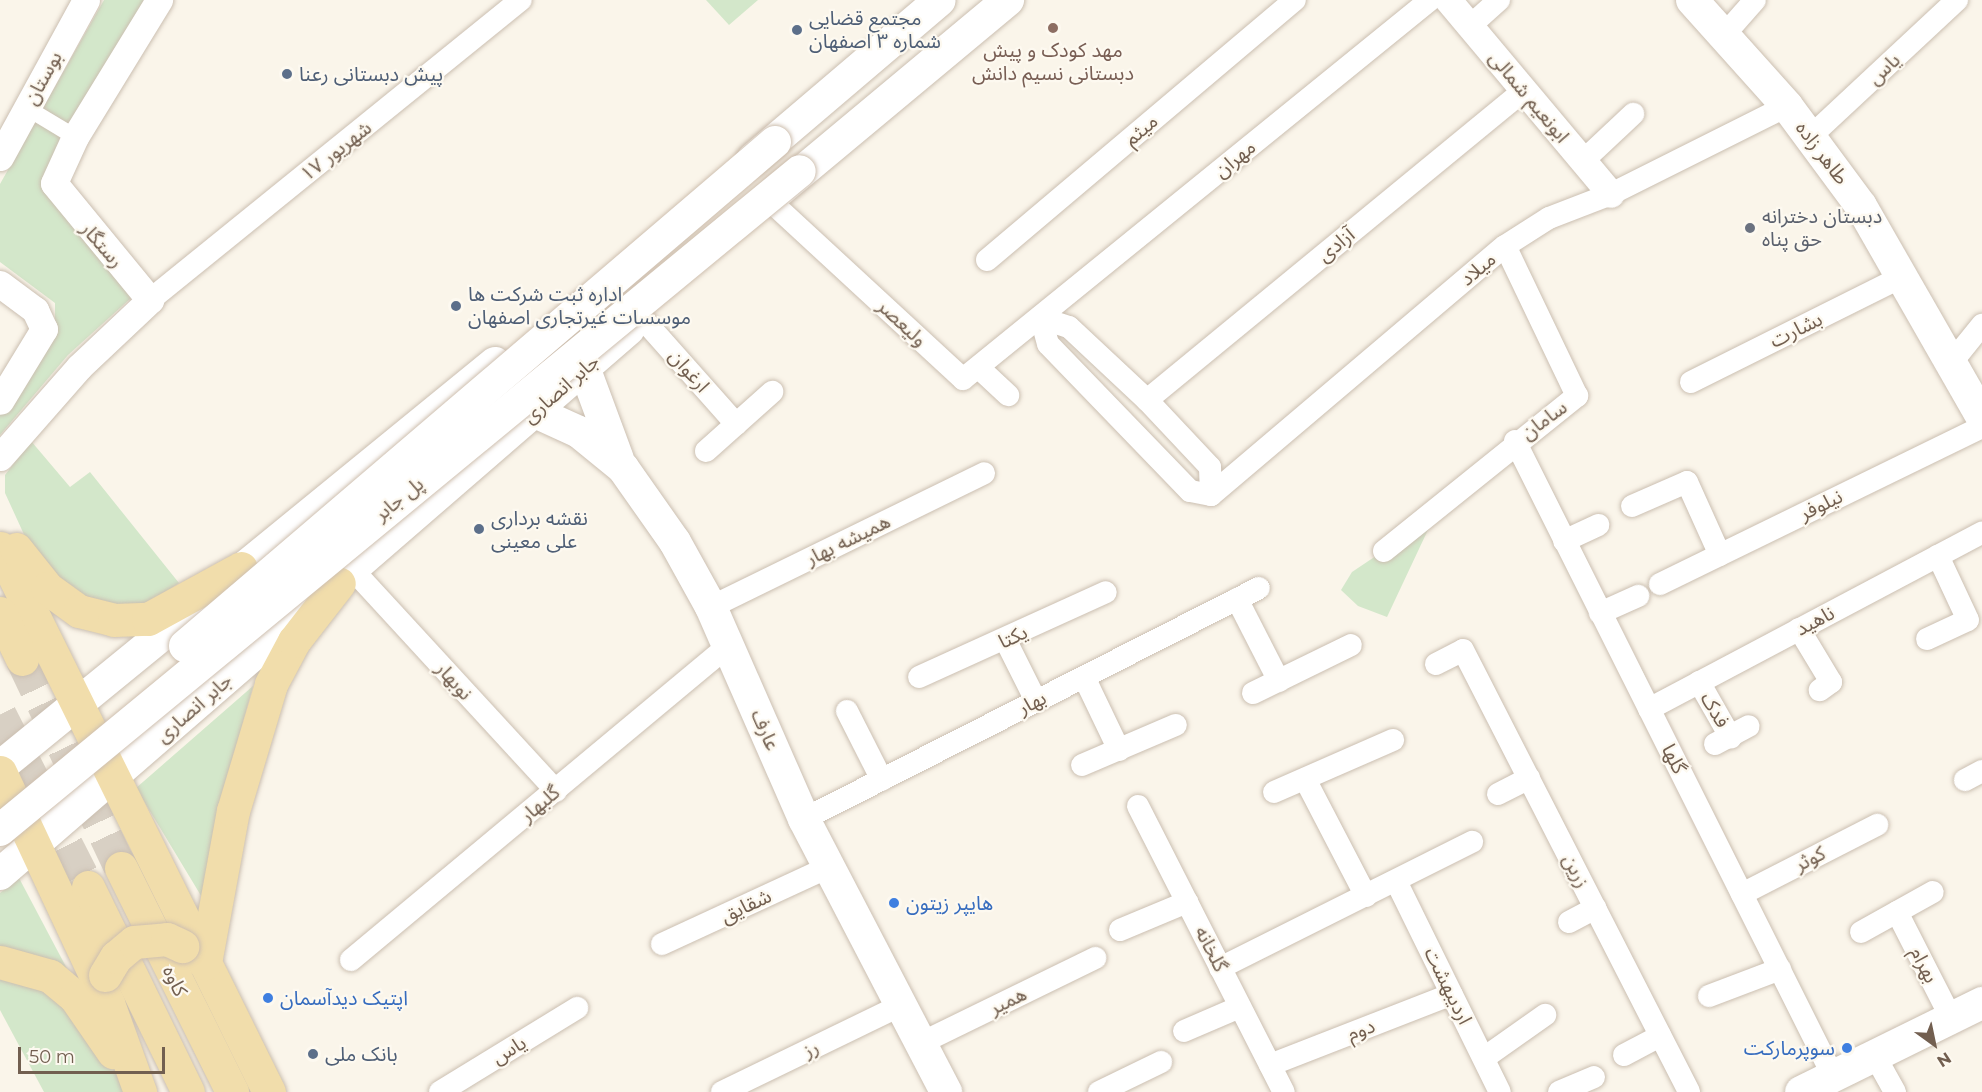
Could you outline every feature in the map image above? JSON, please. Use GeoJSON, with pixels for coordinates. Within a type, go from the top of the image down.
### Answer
{"type":"FeatureCollection","features":[{"type":"Feature","properties":{"kind":"main road"},"geometry":{"type":"LineString","coordinates":[[0,767],[241,568],[775,142],[940,0]]}},
{"type":"Feature","properties":{"kind":"main road","name":"جابر انصاری"},"geometry":{"type":"LineString","coordinates":[[0,874],[585,370],[801,171],[1008,0]]}},
{"type":"Feature","properties":{"kind":"main road","name":"طاهر زاده"},"geometry":{"type":"LineString","coordinates":[[1692,0],[1725,34],[1787,106],[1861,206],[1982,417]]}},
{"type":"Feature","properties":{"kind":"main road","name":"پل جابر"},"geometry":{"type":"LineString","coordinates":[[0,802],[775,142]]}},
{"type":"Feature","properties":{"kind":"main road","name":"پل جابر"},"geometry":{"type":"LineString","coordinates":[[0,830],[801,171]]}},
{"type":"Feature","properties":{"kind":"main road"},"geometry":{"type":"LineString","coordinates":[[585,370],[595,409],[623,468]]}},
{"type":"Feature","properties":{"kind":"main road","name":"عارف"},"geometry":{"type":"LineString","coordinates":[[535,412],[579,432],[623,468],[675,542],[711,607],[804,819],[946,1092]]}},
{"type":"Feature","properties":{"kind":"main road"},"geometry":{"type":"LineString","coordinates":[[0,528],[47,588],[79,611],[114,620],[148,619],[241,568]]}},
{"type":"Feature","properties":{"kind":"main road"},"geometry":{"type":"LineString","coordinates":[[0,548],[113,777],[194,954],[269,1092]]}},
{"type":"Feature","properties":{"kind":"main road"},"geometry":{"type":"LineString","coordinates":[[194,954],[271,684],[294,641],[346,577]]}},
{"type":"Feature","properties":{"kind":"main road"},"geometry":{"type":"LineString","coordinates":[[0,613],[22,659]]}},
{"type":"Feature","properties":{"kind":"main road"},"geometry":{"type":"LineString","coordinates":[[0,772],[106,989],[140,1092]]}},
{"type":"Feature","properties":{"kind":"main road","name":"کاوه"},"geometry":{"type":"LineString","coordinates":[[122,868],[232,1092]]}},
{"type":"Feature","properties":{"kind":"main road","name":"کاوه"},"geometry":{"type":"LineString","coordinates":[[88,887],[188,1092]]}},
{"type":"Feature","properties":{"kind":"main road"},"geometry":{"type":"LineString","coordinates":[[106,989],[116,957],[134,942],[167,939],[194,954]]}},
{"type":"Feature","properties":{"kind":"main road"},"geometry":{"type":"LineString","coordinates":[[0,962],[50,976],[75,997],[140,1092]]}},
{"type":"Feature","properties":{"kind":"main road"},"geometry":{"type":"LineString","coordinates":[[1801,1092],[1982,1003]]}},
{"type":"Feature","properties":{"kind":"street","name":"بوستان"},"geometry":{"type":"LineString","coordinates":[[0,157],[86,0]]}},
{"type":"Feature","properties":{"kind":"street","name":"رستگار"},"geometry":{"type":"LineString","coordinates":[[150,300],[54,183],[75,137],[159,0]]}},
{"type":"Feature","properties":{"kind":"street","name":"۱۷ شهریور"},"geometry":{"type":"LineString","coordinates":[[150,300],[521,0]]}},
{"type":"Feature","properties":{"kind":"street","name":"میثم"},"geometry":{"type":"LineString","coordinates":[[987,260],[1295,0]]}},
{"type":"Feature","properties":{"kind":"street","name":"مهران"},"geometry":{"type":"LineString","coordinates":[[1041,318],[1430,0]]}},
{"type":"Feature","properties":{"kind":"street","name":"ابونعیم شمالی"},"geometry":{"type":"LineString","coordinates":[[1449,0],[1611,194]]}},
{"type":"Feature","properties":{"kind":"street"},"geometry":{"type":"LineString","coordinates":[[1470,26],[1499,0]]}},
{"type":"Feature","properties":{"kind":"street"},"geometry":{"type":"LineString","coordinates":[[1725,34],[1755,0]]}},
{"type":"Feature","properties":{"kind":"street","name":"یاس"},"geometry":{"type":"LineString","coordinates":[[1810,137],[1958,0]]}},
{"type":"Feature","properties":{"kind":"street","name":"آزادی"},"geometry":{"type":"LineString","coordinates":[[1136,434],[1153,406],[1524,90]]}},
{"type":"Feature","properties":{"kind":"street","name":"میلاد"},"geometry":{"type":"LineString","coordinates":[[1211,495],[1505,246],[1549,218],[1611,194],[1787,106]]}},
{"type":"Feature","properties":{"kind":"street"},"geometry":{"type":"LineString","coordinates":[[27,108],[75,137]]}},
{"type":"Feature","properties":{"kind":"street"},"geometry":{"type":"LineString","coordinates":[[1583,161],[1633,114]]}},
{"type":"Feature","properties":{"kind":"street","name":"ولیعصر"},"geometry":{"type":"LineString","coordinates":[[769,200],[963,380],[1041,318]]}},
{"type":"Feature","properties":{"kind":"street","name":"سامان"},"geometry":{"type":"LineString","coordinates":[[1384,551],[1515,441],[1577,396],[1505,246]]}},
{"type":"Feature","properties":{"kind":"street","name":"بشارت"},"geometry":{"type":"LineString","coordinates":[[1691,382],[1902,277]]}},
{"type":"Feature","properties":{"kind":"street"},"geometry":{"type":"LineString","coordinates":[[0,284],[35,310],[44,329],[0,401]]}},
{"type":"Feature","properties":{"kind":"street"},"geometry":{"type":"LineString","coordinates":[[0,457],[79,368],[150,300]]}},
{"type":"Feature","properties":{"kind":"street","name":"ارغوان"},"geometry":{"type":"LineString","coordinates":[[642,318],[735,424]]}},
{"type":"Feature","properties":{"kind":"street"},"geometry":{"type":"LineString","coordinates":[[1041,318],[1069,327],[1153,406],[1210,467],[1211,495],[1190,491],[1048,344],[1041,318]]}},
{"type":"Feature","properties":{"kind":"street"},"geometry":{"type":"LineString","coordinates":[[1952,362],[1982,325]]}},
{"type":"Feature","properties":{"kind":"street"},"geometry":{"type":"LineString","coordinates":[[1084,381],[1104,360]]}},
{"type":"Feature","properties":{"kind":"street"},"geometry":{"type":"LineString","coordinates":[[979,368],[1008,395]]}},
{"type":"Feature","properties":{"kind":"street"},"geometry":{"type":"LineString","coordinates":[[706,451],[772,392]]}},
{"type":"Feature","properties":{"kind":"street","name":"نیلوفر"},"geometry":{"type":"LineString","coordinates":[[1660,584],[1982,426]]}},
{"type":"Feature","properties":{"kind":"street","name":"گلها"},"geometry":{"type":"LineString","coordinates":[[1515,441],[1833,1076]]}},
{"type":"Feature","properties":{"kind":"street","name":"همیشه بهار"},"geometry":{"type":"LineString","coordinates":[[711,607],[984,473]]}},
{"type":"Feature","properties":{"kind":"street"},"geometry":{"type":"LineString","coordinates":[[1632,506],[1687,482],[1720,555]]}},
{"type":"Feature","properties":{"kind":"street"},"geometry":{"type":"LineString","coordinates":[[1564,542],[1599,525]]}},
{"type":"Feature","properties":{"kind":"street","name":"ناهید"},"geometry":{"type":"LineString","coordinates":[[1648,709],[1982,533]]}},
{"type":"Feature","properties":{"kind":"street"},"geometry":{"type":"LineString","coordinates":[[1927,639],[1968,620],[1938,556]]}},
{"type":"Feature","properties":{"kind":"street","name":"نوبهار"},"geometry":{"type":"LineString","coordinates":[[346,577],[556,791]]}},
{"type":"Feature","properties":{"kind":"street","name":"بهار"},"geometry":{"type":"LineString","coordinates":[[804,819],[1259,588]]}},
{"type":"Feature","properties":{"kind":"street","name":"یکتا"},"geometry":{"type":"LineString","coordinates":[[919,677],[1006,641],[1106,592]]}},
{"type":"Feature","properties":{"kind":"street"},"geometry":{"type":"LineString","coordinates":[[1600,613],[1638,596]]}},
{"type":"Feature","properties":{"kind":"street"},"geometry":{"type":"LineString","coordinates":[[1238,599],[1279,681]]}},
{"type":"Feature","properties":{"kind":"street"},"geometry":{"type":"LineString","coordinates":[[1799,629],[1831,682],[1820,690]]}},
{"type":"Feature","properties":{"kind":"street"},"geometry":{"type":"LineString","coordinates":[[1006,641],[1036,701]]}},
{"type":"Feature","properties":{"kind":"street"},"geometry":{"type":"LineString","coordinates":[[1253,693],[1351,645]]}},
{"type":"Feature","properties":{"kind":"street","name":"گلبهار"},"geometry":{"type":"LineString","coordinates":[[351,960],[728,647]]}},
{"type":"Feature","properties":{"kind":"street","name":"زرین"},"geometry":{"type":"LineString","coordinates":[[1436,664],[1463,650],[1689,1092]]}},
{"type":"Feature","properties":{"kind":"street"},"geometry":{"type":"LineString","coordinates":[[1084,677],[1119,750]]}},
{"type":"Feature","properties":{"kind":"street","name":"فدک"},"geometry":{"type":"LineString","coordinates":[[1699,682],[1731,736]]}},
{"type":"Feature","properties":{"kind":"street"},"geometry":{"type":"LineString","coordinates":[[847,711],[882,780]]}},
{"type":"Feature","properties":{"kind":"street"},"geometry":{"type":"LineString","coordinates":[[1082,765],[1176,725]]}},
{"type":"Feature","properties":{"kind":"street"},"geometry":{"type":"LineString","coordinates":[[1274,792],[1393,740]]}},
{"type":"Feature","properties":{"kind":"street"},"geometry":{"type":"LineString","coordinates":[[1498,794],[1529,778]]}},
{"type":"Feature","properties":{"kind":"street"},"geometry":{"type":"LineString","coordinates":[[1305,779],[1365,896]]}},
{"type":"Feature","properties":{"kind":"street","name":"گلخانه"},"geometry":{"type":"LineString","coordinates":[[1138,806],[1284,1092]]}},
{"type":"Feature","properties":{"kind":"street","name":"کوثر"},"geometry":{"type":"LineString","coordinates":[[1742,894],[1877,825]]}},
{"type":"Feature","properties":{"kind":"street"},"geometry":{"type":"LineString","coordinates":[[1220,968],[1472,842]]}},
{"type":"Feature","properties":{"kind":"street","name":"شقایق"},"geometry":{"type":"LineString","coordinates":[[662,944],[829,867]]}},
{"type":"Feature","properties":{"kind":"street","name":"اردیبهشت"},"geometry":{"type":"LineString","coordinates":[[1396,881],[1500,1092]]}},
{"type":"Feature","properties":{"kind":"street"},"geometry":{"type":"LineString","coordinates":[[1861,932],[1934,892]]}},
{"type":"Feature","properties":{"kind":"street"},"geometry":{"type":"LineString","coordinates":[[1120,930],[1187,902]]}},
{"type":"Feature","properties":{"kind":"street"},"geometry":{"type":"LineString","coordinates":[[1569,922],[1595,909]]}},
{"type":"Feature","properties":{"kind":"street","name":"بهرام"},"geometry":{"type":"LineString","coordinates":[[1897,912],[1952,1018]]}},
{"type":"Feature","properties":{"kind":"street","name":"همیر"},"geometry":{"type":"LineString","coordinates":[[921,1044],[1095,958]]}},
{"type":"Feature","properties":{"kind":"street"},"geometry":{"type":"LineString","coordinates":[[1709,996],[1780,969]]}},
{"type":"Feature","properties":{"kind":"street","name":"دوم"},"geometry":{"type":"LineString","coordinates":[[1270,1065],[1452,994]]}},
{"type":"Feature","properties":{"kind":"street","name":"رز"},"geometry":{"type":"LineString","coordinates":[[722,1092],[901,1005]]}},
{"type":"Feature","properties":{"kind":"street"},"geometry":{"type":"LineString","coordinates":[[1184,1031],[1240,1007]]}},
{"type":"Feature","properties":{"kind":"street","name":"یاس"},"geometry":{"type":"LineString","coordinates":[[440,1092],[577,1008]]}},
{"type":"Feature","properties":{"kind":"street"},"geometry":{"type":"LineString","coordinates":[[1484,1058],[1545,1016]]}},
{"type":"Feature","properties":{"kind":"street"},"geometry":{"type":"LineString","coordinates":[[1624,1055],[1660,1036]]}},
{"type":"Feature","properties":{"kind":"street"},"geometry":{"type":"LineString","coordinates":[[1875,1056],[1895,1092]]}},
{"type":"Feature","properties":{"kind":"street"},"geometry":{"type":"LineString","coordinates":[[1099,1092],[1161,1062]]}},
{"type":"Feature","properties":{"kind":"street"},"geometry":{"type":"LineString","coordinates":[[1559,1092],[1593,1077]]}},
{"type":"Feature","properties":{"kind":"green space"},"geometry":{"type":"Polygon","coordinates":[[[104,0],[144,0],[43,180],[131,298],[68,355],[0,435],[0,415],[55,332],[55,303],[0,262],[0,184],[104,0]]]}},
{"type":"Feature","properties":{"kind":"green space"},"geometry":{"type":"Polygon","coordinates":[[[706,0],[758,0],[729,25],[706,0]]]}},
{"type":"Feature","properties":{"kind":"green space"},"geometry":{"type":"Polygon","coordinates":[[[31,441],[70,487],[90,472],[179,583],[143,607],[89,601],[60,584],[27,541],[5,493],[5,475],[31,441]]]}},
{"type":"Feature","properties":{"kind":"green space"},"geometry":{"type":"Polygon","coordinates":[[[1434,517],[1387,617],[1358,606],[1341,590],[1352,572],[1434,517]]]}},
{"type":"Feature","properties":{"kind":"green space"},"geometry":{"type":"Polygon","coordinates":[[[253,686],[220,806],[206,904],[136,788],[253,686]]]}},
{"type":"Feature","properties":{"kind":"green space"},"geometry":{"type":"Polygon","coordinates":[[[19,878],[73,980],[0,952],[0,893],[19,878]]]}},
{"type":"Feature","properties":{"kind":"green space"},"geometry":{"type":"Polygon","coordinates":[[[11,973],[66,1004],[132,1092],[44,1092],[0,1010],[0,974],[11,973]]]}},
{"type":"Feature","properties":{"kind":"tunnel"},"geometry":{"type":"LineString","coordinates":[[22,659],[121,868]]}},
{"type":"Feature","properties":{"kind":"tunnel"},"geometry":{"type":"LineString","coordinates":[[0,714],[88,887]]}},
{"type":"Feature","properties":{"kind":"place","name":"مهد کودک و پیش دبستانی نسیم دانش"},"geometry":{"type":"Point","coordinates":[1053,28]}},
{"type":"Feature","properties":{"kind":"place","name":"مجتمع قضایی شماره ۳ اصفهان"},"geometry":{"type":"Point","coordinates":[797,30]}},
{"type":"Feature","properties":{"kind":"place","name":"پیش دبستانی رعنا"},"geometry":{"type":"Point","coordinates":[287,74]}},
{"type":"Feature","properties":{"kind":"place","name":"دبستان دخترانه حق پناه"},"geometry":{"type":"Point","coordinates":[1750,228]}},
{"type":"Feature","properties":{"kind":"place","name":"اداره ثبت شرکت ها موسسات غیرتجاری اصفهان"},"geometry":{"type":"Point","coordinates":[456,306]}},
{"type":"Feature","properties":{"kind":"place","name":"نقشه برداری علی معینی"},"geometry":{"type":"Point","coordinates":[479,529]}},
{"type":"Feature","properties":{"kind":"place","name":"هایپر زیتون"},"geometry":{"type":"Point","coordinates":[894,903]}},
{"type":"Feature","properties":{"kind":"place","name":"اپتیک دیدآسمان"},"geometry":{"type":"Point","coordinates":[268,998]}},
{"type":"Feature","properties":{"kind":"place","name":"سوپرمارکت"},"geometry":{"type":"Point","coordinates":[1847,1048]}},
{"type":"Feature","properties":{"kind":"place","name":"بانک ملی"},"geometry":{"type":"Point","coordinates":[313,1054]}}]}
